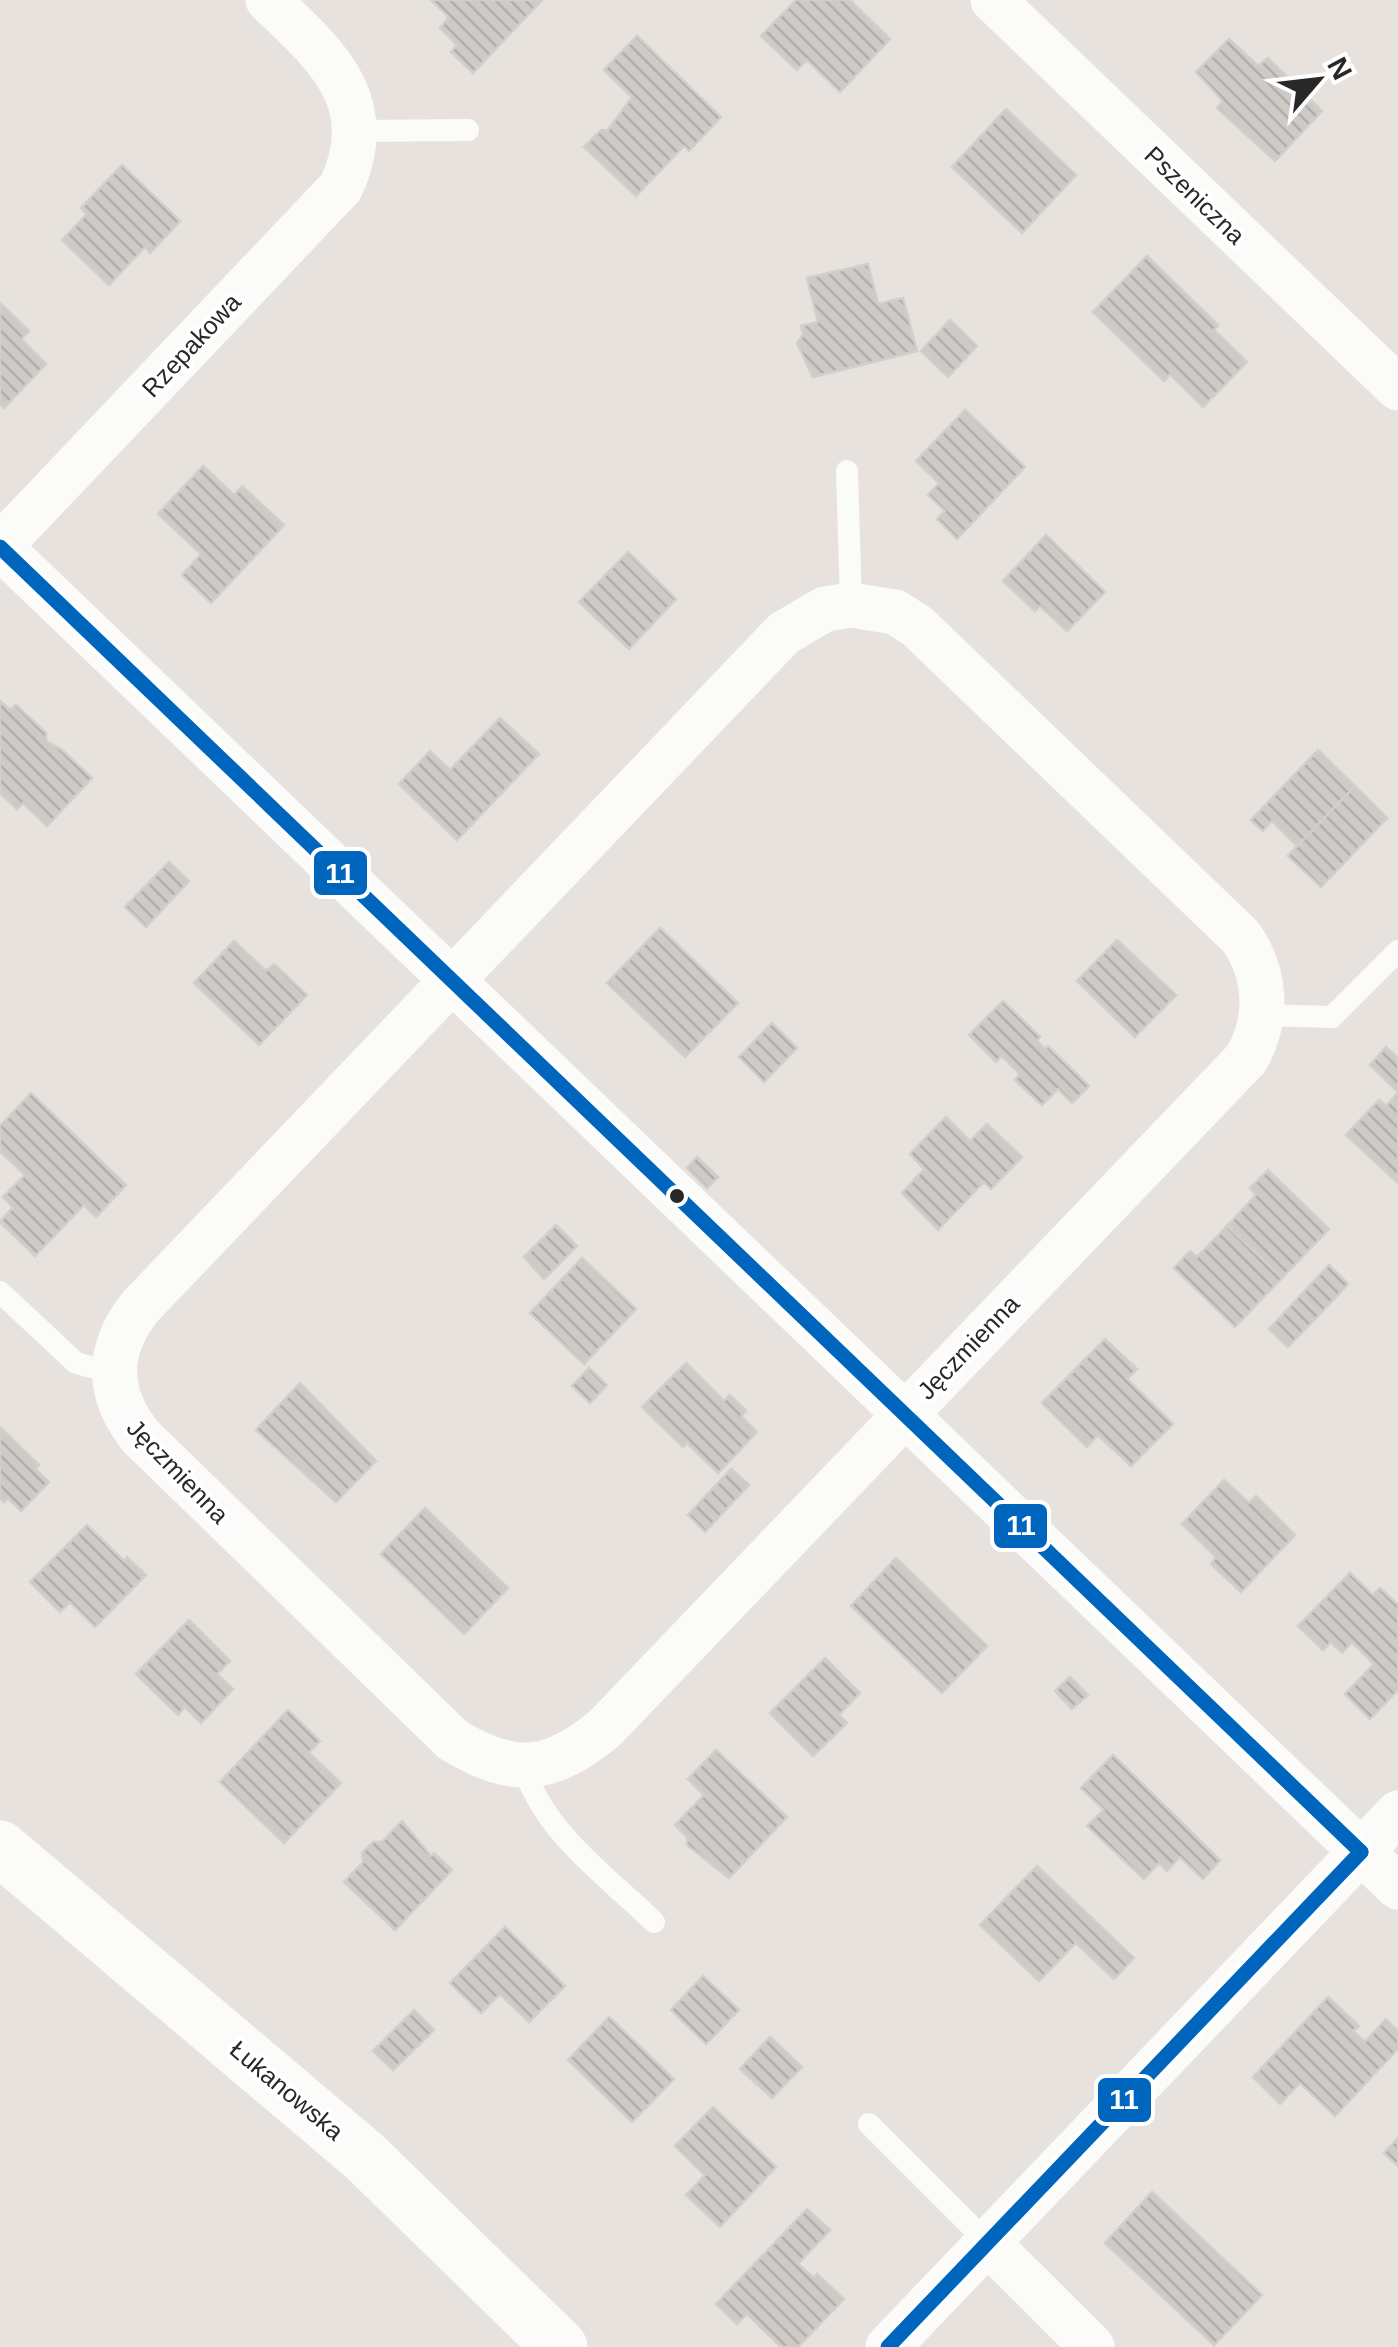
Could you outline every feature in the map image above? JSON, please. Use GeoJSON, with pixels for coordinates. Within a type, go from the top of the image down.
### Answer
{"type":"FeatureCollection","features":[{"type":"Feature","properties":{"kind":"street","name":"Rzepakowa"},"geometry":{"type":"LineString","coordinates":[[0,547],[341,187],[354,159],[356,131],[350,99],[335,69],[268,0]]}},
{"type":"Feature","properties":{"kind":"street","name":"Pszeniczna"},"geometry":{"type":"LineString","coordinates":[[993,0],[1398,388]]}},
{"type":"Feature","properties":{"kind":"street"},"geometry":{"type":"LineString","coordinates":[[0,547],[1398,1886]]}},
{"type":"Feature","properties":{"kind":"street"},"geometry":{"type":"LineString","coordinates":[[113,1372],[116,1345],[140,1308],[784,633],[825,609],[852,605],[895,612],[917,626],[1241,937],[1259,974],[1263,1015]]}},
{"type":"Feature","properties":{"kind":"street","name":"Jęczmienna"},"geometry":{"type":"LineString","coordinates":[[113,1372],[123,1415],[141,1437],[453,1740],[480,1756],[524,1767],[552,1763],[605,1728],[1246,1059],[1259,1038],[1263,1015]]}},
{"type":"Feature","properties":{"kind":"street"},"geometry":{"type":"LineString","coordinates":[[888,2347],[1398,1813]]}},
{"type":"Feature","properties":{"kind":"street","name":"Łukanowska"},"geometry":{"type":"LineString","coordinates":[[0,1848],[364,2156],[560,2347]]}},
{"type":"Feature","properties":{"kind":"street"},"geometry":{"type":"LineString","coordinates":[[988,2243],[1092,2347]]}},
{"type":"Feature","properties":{"kind":"lane"},"geometry":{"type":"LineString","coordinates":[[356,131],[468,130]]}},
{"type":"Feature","properties":{"kind":"lane"},"geometry":{"type":"LineString","coordinates":[[847,471],[852,605]]}},
{"type":"Feature","properties":{"kind":"lane"},"geometry":{"type":"LineString","coordinates":[[1263,1015],[1332,1017],[1398,951]]}},
{"type":"Feature","properties":{"kind":"lane"},"geometry":{"type":"LineString","coordinates":[[0,1292],[76,1362],[113,1372]]}},
{"type":"Feature","properties":{"kind":"lane"},"geometry":{"type":"LineString","coordinates":[[524,1767],[533,1798],[551,1822],[654,1922]]}},
{"type":"Feature","properties":{"kind":"lane"},"geometry":{"type":"LineString","coordinates":[[869,2124],[988,2243]]}},
{"type":"Feature","properties":{"kind":"building"},"geometry":{"type":"Polygon","coordinates":[[[431,0],[542,0],[473,73],[451,52],[457,45],[440,28],[449,17],[431,0]]]}},
{"type":"Feature","properties":{"kind":"building"},"geometry":{"type":"Polygon","coordinates":[[[796,0],[850,0],[890,39],[840,92],[807,60],[797,70],[761,36],[796,0]]]}},
{"type":"Feature","properties":{"kind":"building"},"geometry":{"type":"Polygon","coordinates":[[[637,36],[721,117],[689,151],[684,146],[636,196],[584,147],[601,130],[608,130],[632,97],[604,70],[637,36]]]}},
{"type":"Feature","properties":{"kind":"building"},"geometry":{"type":"Polygon","coordinates":[[[1229,39],[1258,66],[1268,58],[1322,111],[1275,161],[1217,108],[1223,101],[1196,72],[1229,39]]]}},
{"type":"Feature","properties":{"kind":"building"},"geometry":{"type":"Polygon","coordinates":[[[1006,109],[1076,175],[1022,233],[952,167],[1006,109]]]}},
{"type":"Feature","properties":{"kind":"building"},"geometry":{"type":"Polygon","coordinates":[[[122,165],[180,221],[150,253],[145,247],[109,285],[62,240],[87,214],[81,208],[122,165]]]}},
{"type":"Feature","properties":{"kind":"building"},"geometry":{"type":"Polygon","coordinates":[[[1147,256],[1218,325],[1214,330],[1247,362],[1203,407],[1170,374],[1164,381],[1093,312],[1147,256]]]}},
{"type":"Feature","properties":{"kind":"building"},"geometry":{"type":"Polygon","coordinates":[[[868,264],[878,304],[903,298],[917,351],[813,377],[797,343],[803,335],[801,326],[818,322],[807,278],[868,264]]]}},
{"type":"Feature","properties":{"kind":"building"},"geometry":{"type":"Polygon","coordinates":[[[0,303],[29,331],[21,339],[46,364],[4,408],[0,404],[0,303]]]}},
{"type":"Feature","properties":{"kind":"building"},"geometry":{"type":"Polygon","coordinates":[[[950,320],[977,346],[948,377],[921,351],[950,320]]]}},
{"type":"Feature","properties":{"kind":"building"},"geometry":{"type":"Polygon","coordinates":[[[965,410],[1025,467],[957,539],[937,519],[945,511],[928,495],[939,483],[916,461],[965,410]]]}},
{"type":"Feature","properties":{"kind":"building"},"geometry":{"type":"Polygon","coordinates":[[[203,466],[234,495],[242,486],[284,525],[211,603],[182,575],[201,554],[158,514],[203,466]]]}},
{"type":"Feature","properties":{"kind":"building"},"geometry":{"type":"Polygon","coordinates":[[[1046,535],[1105,592],[1067,631],[1040,606],[1035,611],[1003,581],[1046,535]]]}},
{"type":"Feature","properties":{"kind":"building"},"geometry":{"type":"Polygon","coordinates":[[[628,552],[676,599],[629,649],[579,602],[628,552]]]}},
{"type":"Feature","properties":{"kind":"building"},"geometry":{"type":"Polygon","coordinates":[[[0,701],[10,710],[16,705],[46,733],[46,741],[62,750],[92,778],[47,826],[23,803],[17,809],[0,793],[0,701]]]}},
{"type":"Feature","properties":{"kind":"building"},"geometry":{"type":"Polygon","coordinates":[[[500,718],[539,754],[457,840],[399,784],[430,751],[450,770],[500,718]]]}},
{"type":"Feature","properties":{"kind":"building"},"geometry":{"type":"Polygon","coordinates":[[[1318,750],[1355,786],[1297,846],[1272,821],[1263,831],[1251,820],[1318,750]]]}},
{"type":"Feature","properties":{"kind":"building"},"geometry":{"type":"Polygon","coordinates":[[[1355,786],[1387,818],[1321,887],[1288,856],[1355,786]]]}},
{"type":"Feature","properties":{"kind":"building"},"geometry":{"type":"Polygon","coordinates":[[[169,862],[189,881],[146,927],[125,907],[169,862]]]}},
{"type":"Feature","properties":{"kind":"building"},"geometry":{"type":"Polygon","coordinates":[[[660,928],[738,1003],[685,1057],[607,983],[660,928]]]}},
{"type":"Feature","properties":{"kind":"building"},"geometry":{"type":"Polygon","coordinates":[[[1117,940],[1176,995],[1135,1037],[1077,981],[1117,940]]]}},
{"type":"Feature","properties":{"kind":"building"},"geometry":{"type":"Polygon","coordinates":[[[234,941],[266,971],[274,964],[307,995],[259,1045],[194,983],[234,941]]]}},
{"type":"Feature","properties":{"kind":"building"},"geometry":{"type":"Polygon","coordinates":[[[1003,1001],[1040,1037],[1037,1041],[1045,1049],[1048,1046],[1089,1086],[1072,1103],[1058,1089],[1042,1105],[1015,1080],[1020,1074],[1002,1056],[996,1062],[969,1035],[1003,1001]]]}},
{"type":"Feature","properties":{"kind":"building"},"geometry":{"type":"Polygon","coordinates":[[[772,1023],[797,1048],[764,1082],[739,1057],[772,1023]]]}},
{"type":"Feature","properties":{"kind":"building"},"geometry":{"type":"Polygon","coordinates":[[[1386,1047],[1398,1058],[1398,1092],[1370,1065],[1386,1047]]]}},
{"type":"Feature","properties":{"kind":"building"},"geometry":{"type":"Polygon","coordinates":[[[31,1093],[126,1185],[96,1217],[84,1205],[35,1256],[0,1222],[13,1207],[3,1197],[25,1175],[0,1151],[0,1126],[31,1093]]]}},
{"type":"Feature","properties":{"kind":"building"},"geometry":{"type":"Polygon","coordinates":[[[1398,1093],[1398,1183],[1346,1135],[1379,1100],[1386,1106],[1398,1093]]]}},
{"type":"Feature","properties":{"kind":"building"},"geometry":{"type":"Polygon","coordinates":[[[946,1117],[970,1141],[987,1124],[1022,1157],[991,1189],[984,1182],[938,1230],[902,1193],[924,1169],[910,1154],[946,1117]]]}},
{"type":"Feature","properties":{"kind":"building"},"geometry":{"type":"Polygon","coordinates":[[[697,1157],[718,1177],[707,1188],[687,1168],[697,1157]]]}},
{"type":"Feature","properties":{"kind":"building"},"geometry":{"type":"Polygon","coordinates":[[[1268,1170],[1329,1229],[1282,1278],[1227,1226],[1256,1195],[1250,1188],[1268,1170]]]}},
{"type":"Feature","properties":{"kind":"building"},"geometry":{"type":"Polygon","coordinates":[[[556,1225],[577,1246],[544,1279],[524,1257],[556,1225]]]}},
{"type":"Feature","properties":{"kind":"building"},"geometry":{"type":"Polygon","coordinates":[[[1227,1226],[1282,1278],[1235,1327],[1174,1268],[1190,1251],[1197,1257],[1227,1226]]]}},
{"type":"Feature","properties":{"kind":"building"},"geometry":{"type":"Polygon","coordinates":[[[582,1258],[636,1309],[584,1364],[530,1313],[582,1258]]]}},
{"type":"Feature","properties":{"kind":"building"},"geometry":{"type":"Polygon","coordinates":[[[1329,1265],[1348,1284],[1320,1314],[1300,1296],[1329,1265]]]}},
{"type":"Feature","properties":{"kind":"building"},"geometry":{"type":"Polygon","coordinates":[[[1300,1296],[1320,1314],[1288,1347],[1269,1329],[1300,1296]]]}},
{"type":"Feature","properties":{"kind":"building"},"geometry":{"type":"Polygon","coordinates":[[[1105,1339],[1137,1369],[1127,1379],[1173,1424],[1131,1466],[1098,1435],[1087,1447],[1042,1403],[1105,1339]]]}},
{"type":"Feature","properties":{"kind":"building"},"geometry":{"type":"Polygon","coordinates":[[[686,1363],[724,1401],[730,1395],[746,1411],[741,1416],[757,1432],[718,1473],[687,1443],[683,1447],[642,1407],[686,1363]]]}},
{"type":"Feature","properties":{"kind":"building"},"geometry":{"type":"Polygon","coordinates":[[[589,1368],[607,1385],[590,1403],[572,1386],[589,1368]]]}},
{"type":"Feature","properties":{"kind":"building"},"geometry":{"type":"Polygon","coordinates":[[[300,1383],[376,1461],[336,1502],[256,1430],[300,1383]]]}},
{"type":"Feature","properties":{"kind":"building"},"geometry":{"type":"Polygon","coordinates":[[[0,1427],[39,1465],[35,1469],[49,1482],[21,1511],[8,1498],[4,1502],[0,1498],[0,1427]]]}},
{"type":"Feature","properties":{"kind":"building"},"geometry":{"type":"Polygon","coordinates":[[[731,1469],[749,1485],[705,1532],[688,1515],[731,1469]]]}},
{"type":"Feature","properties":{"kind":"building"},"geometry":{"type":"Polygon","coordinates":[[[1224,1480],[1249,1503],[1256,1496],[1295,1535],[1241,1592],[1211,1564],[1216,1557],[1182,1524],[1224,1480]]]}},
{"type":"Feature","properties":{"kind":"building"},"geometry":{"type":"Polygon","coordinates":[[[425,1508],[508,1588],[464,1634],[381,1554],[425,1508]]]}},
{"type":"Feature","properties":{"kind":"building"},"geometry":{"type":"Polygon","coordinates":[[[87,1525],[124,1561],[127,1557],[146,1575],[95,1627],[70,1602],[60,1612],[30,1582],[87,1525]]]}},
{"type":"Feature","properties":{"kind":"building"},"geometry":{"type":"Polygon","coordinates":[[[896,1558],[987,1646],[942,1693],[851,1606],[896,1558]]]}},
{"type":"Feature","properties":{"kind":"building"},"geometry":{"type":"Polygon","coordinates":[[[1350,1573],[1373,1595],[1380,1588],[1398,1605],[1398,1690],[1370,1719],[1345,1694],[1374,1664],[1352,1642],[1342,1653],[1331,1642],[1323,1650],[1298,1626],[1350,1573]]]}},
{"type":"Feature","properties":{"kind":"building"},"geometry":{"type":"Polygon","coordinates":[[[189,1620],[230,1661],[217,1674],[233,1689],[201,1723],[185,1707],[178,1715],[136,1674],[189,1620]]]}},
{"type":"Feature","properties":{"kind":"building"},"geometry":{"type":"Polygon","coordinates":[[[825,1658],[860,1693],[839,1715],[847,1723],[813,1756],[770,1713],[825,1658]]]}},
{"type":"Feature","properties":{"kind":"building"},"geometry":{"type":"Polygon","coordinates":[[[1070,1677],[1088,1695],[1072,1709],[1055,1691],[1070,1677]]]}},
{"type":"Feature","properties":{"kind":"building"},"geometry":{"type":"Polygon","coordinates":[[[288,1710],[320,1741],[309,1753],[341,1783],[284,1843],[220,1782],[288,1710]]]}},
{"type":"Feature","properties":{"kind":"building"},"geometry":{"type":"Polygon","coordinates":[[[716,1750],[787,1817],[729,1878],[687,1845],[687,1837],[675,1825],[704,1795],[688,1779],[716,1750]]]}},
{"type":"Feature","properties":{"kind":"building"},"geometry":{"type":"Polygon","coordinates":[[[1113,1755],[1220,1860],[1203,1879],[1180,1857],[1167,1871],[1159,1863],[1144,1879],[1087,1826],[1104,1810],[1081,1788],[1113,1755]]]}},
{"type":"Feature","properties":{"kind":"building"},"geometry":{"type":"Polygon","coordinates":[[[402,1821],[431,1856],[434,1853],[452,1870],[395,1930],[344,1882],[363,1862],[362,1853],[373,1842],[382,1842],[402,1821]]]}},
{"type":"Feature","properties":{"kind":"building"},"geometry":{"type":"Polygon","coordinates":[[[1037,1866],[1134,1958],[1114,1979],[1076,1943],[1039,1981],[980,1925],[1037,1866]]]}},
{"type":"Feature","properties":{"kind":"building"},"geometry":{"type":"Polygon","coordinates":[[[505,1927],[565,1986],[529,2022],[500,1994],[481,2013],[450,1983],[505,1927]]]}},
{"type":"Feature","properties":{"kind":"building"},"geometry":{"type":"Polygon","coordinates":[[[703,1976],[739,2010],[706,2044],[671,2010],[703,1976]]]}},
{"type":"Feature","properties":{"kind":"building"},"geometry":{"type":"Polygon","coordinates":[[[1328,1997],[1359,2026],[1353,2031],[1365,2042],[1386,2019],[1398,2031],[1398,2049],[1335,2116],[1300,2083],[1280,2104],[1253,2077],[1328,1997]]]}},
{"type":"Feature","properties":{"kind":"building"},"geometry":{"type":"Polygon","coordinates":[[[414,2010],[434,2030],[393,2070],[373,2051],[414,2010]]]}},
{"type":"Feature","properties":{"kind":"building"},"geometry":{"type":"Polygon","coordinates":[[[609,2017],[674,2079],[632,2122],[568,2060],[609,2017]]]}},
{"type":"Feature","properties":{"kind":"building"},"geometry":{"type":"Polygon","coordinates":[[[770,2037],[802,2067],[772,2098],[740,2069],[770,2037]]]}},
{"type":"Feature","properties":{"kind":"building"},"geometry":{"type":"Polygon","coordinates":[[[713,2107],[776,2167],[720,2227],[686,2195],[705,2175],[675,2146],[713,2107]]]}},
{"type":"Feature","properties":{"kind":"building"},"geometry":{"type":"Polygon","coordinates":[[[1398,2138],[1398,2166],[1384,2153],[1398,2138]]]}},
{"type":"Feature","properties":{"kind":"building"},"geometry":{"type":"Polygon","coordinates":[[[1152,2192],[1262,2295],[1214,2345],[1105,2243],[1152,2192]]]}},
{"type":"Feature","properties":{"kind":"building"},"geometry":{"type":"Polygon","coordinates":[[[807,2209],[830,2230],[798,2264],[814,2278],[817,2274],[844,2299],[798,2347],[781,2347],[747,2314],[737,2324],[716,2304],[807,2209]]]}},
{"type":"Feature","properties":{"kind":"transit line","name":"11"},"geometry":{"type":"LineString","coordinates":[[0,547],[1361,1852]]}},
{"type":"Feature","properties":{"kind":"transit line","name":"11"},"geometry":{"type":"LineString","coordinates":[[888,2347],[1361,1852]]}}]}
